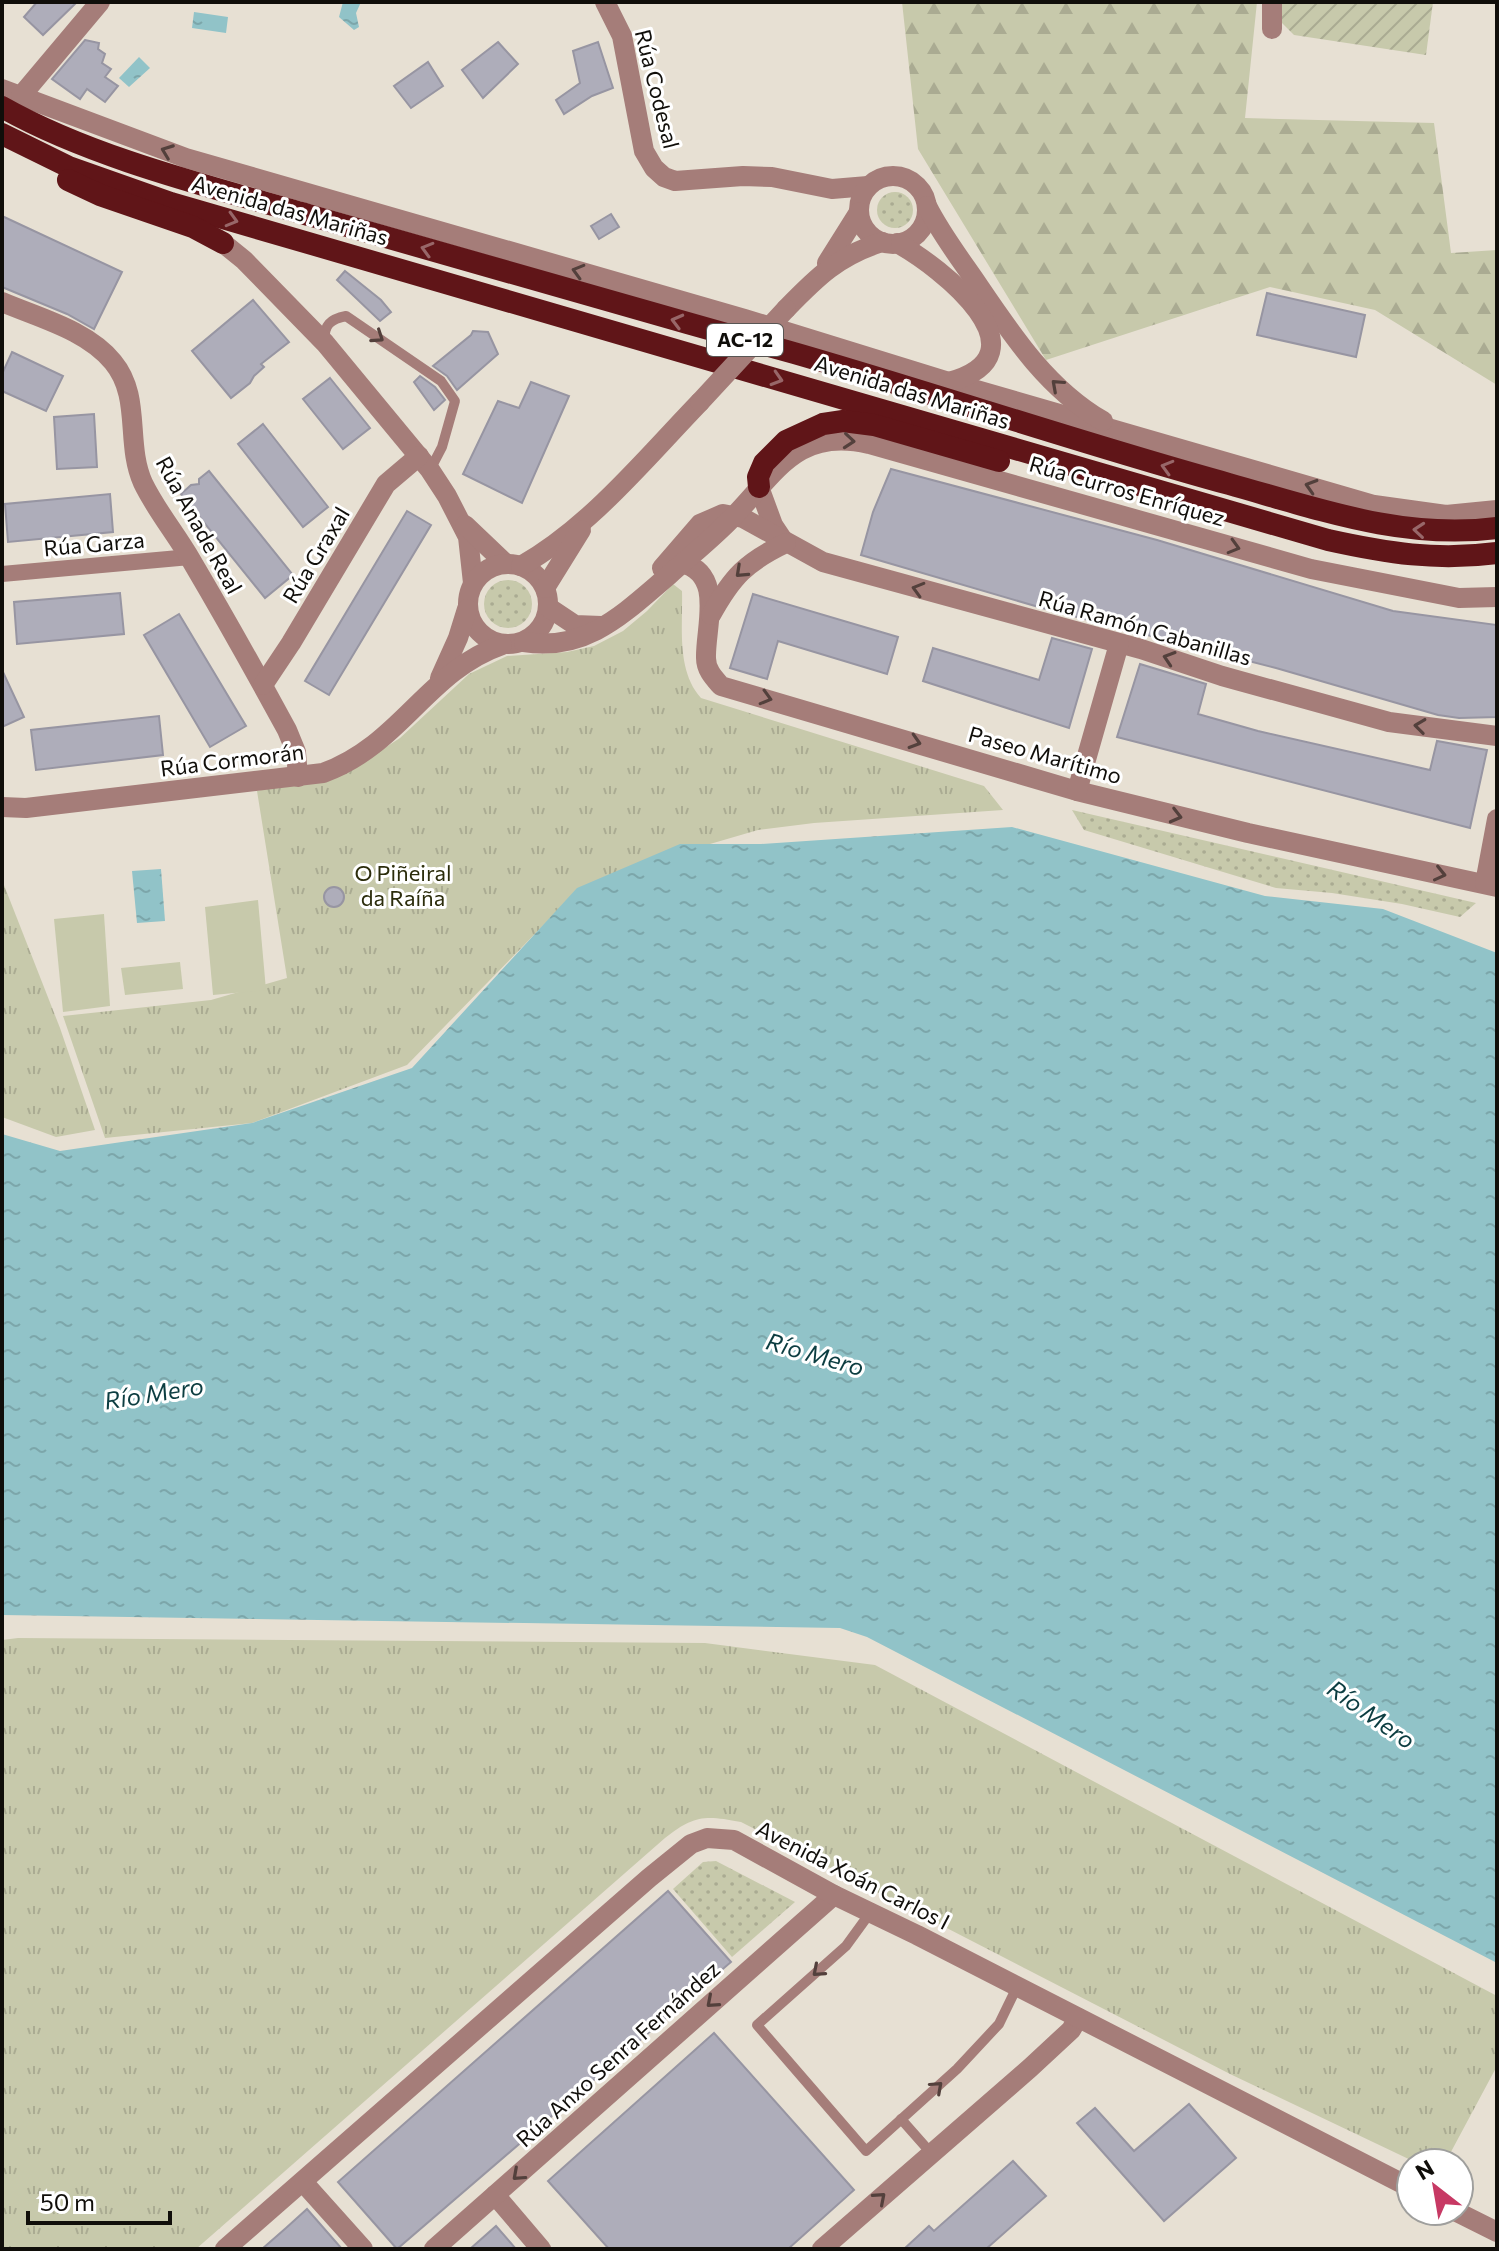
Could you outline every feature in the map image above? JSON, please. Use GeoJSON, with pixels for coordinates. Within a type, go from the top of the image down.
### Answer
{"type":"FeatureCollection","features":[{"type":"Feature","properties":{"kind":"highway","name":"Avenida das Mariñas"},"geometry":{"type":"LineString","coordinates":[[8,97],[69,137],[181,177],[797,354],[1165,466],[1397,528],[1451,532],[1497,528]]}},
{"type":"Feature","properties":{"kind":"highway","name":"Avenida das Mariñas"},"geometry":{"type":"LineString","coordinates":[[2,134],[69,167],[171,203],[1328,540],[1374,550],[1438,558],[1497,553]]}},
{"type":"Feature","properties":{"kind":"highway"},"geometry":{"type":"LineString","coordinates":[[2,140],[14,151],[61,177],[100,195],[193,227],[223,243]]}},
{"type":"Feature","properties":{"kind":"highway"},"geometry":{"type":"LineString","coordinates":[[759,487],[758,477],[764,463],[786,441],[823,424],[843,421],[874,425],[1072,479],[1130,484]]}},
{"type":"Feature","properties":{"kind":"street"},"geometry":{"type":"LineString","coordinates":[[100,2],[8,97],[186,158],[1374,505],[1446,515],[1497,510]]}},
{"type":"Feature","properties":{"kind":"street","name":"Rúa Codesal"},"geometry":{"type":"LineString","coordinates":[[605,2],[622,36],[644,151],[648,161],[664,177],[675,181],[772,177],[844,189],[868,186]]}},
{"type":"Feature","properties":{"kind":"street"},"geometry":{"type":"LineString","coordinates":[[1272,2],[1272,29]]}},
{"type":"Feature","properties":{"kind":"street"},"geometry":{"type":"LineString","coordinates":[[735,516],[723,514],[710,517],[700,524],[639,600],[617,619],[567,642],[502,645],[491,642],[475,629],[467,609],[473,583],[487,569],[536,558],[593,514],[817,277],[858,217],[862,194],[868,186],[884,177],[903,177],[919,188],[939,229],[1020,346],[1057,386],[1100,419],[1147,439]]}},
{"type":"Feature","properties":{"kind":"street","name":"Rúa Codesal"},"geometry":{"type":"LineString","coordinates":[[814,185],[858,217]]}},
{"type":"Feature","properties":{"kind":"street"},"geometry":{"type":"LineString","coordinates":[[817,277],[850,253],[916,235],[926,217],[927,206]]}},
{"type":"Feature","properties":{"kind":"street"},"geometry":{"type":"LineString","coordinates":[[858,217],[865,230],[947,276],[964,293],[989,329],[991,348],[983,365],[966,378],[949,382]]}},
{"type":"Feature","properties":{"kind":"street"},"geometry":{"type":"LineString","coordinates":[[223,243],[244,260],[325,343],[424,463],[460,518],[481,542],[513,565],[535,575],[546,598],[575,625],[605,625]]}},
{"type":"Feature","properties":{"kind":"street","name":"Rúa Anade Real"},"geometry":{"type":"LineString","coordinates":[[2,302],[97,345],[115,364],[128,385],[135,459],[144,484],[263,685],[296,752],[298,777]]}},
{"type":"Feature","properties":{"kind":"street","name":"Rúa Curros Enríquez"},"geometry":{"type":"LineString","coordinates":[[639,600],[735,516],[793,453],[830,440],[854,440],[1311,569],[1459,598],[1497,597]]}},
{"type":"Feature","properties":{"kind":"street","name":"Rúa Graxal"},"geometry":{"type":"LineString","coordinates":[[263,685],[386,484],[424,463]]}},
{"type":"Feature","properties":{"kind":"street"},"geometry":{"type":"LineString","coordinates":[[711,615],[737,574],[763,554],[786,543],[773,525],[759,487]]}},
{"type":"Feature","properties":{"kind":"street"},"geometry":{"type":"LineString","coordinates":[[524,642],[541,628],[546,598],[593,514]]}},
{"type":"Feature","properties":{"kind":"street","name":"Rúa Ramón Cabanillas"},"geometry":{"type":"LineString","coordinates":[[735,516],[823,562],[1389,722],[1497,736]]}},
{"type":"Feature","properties":{"kind":"street"},"geometry":{"type":"LineString","coordinates":[[460,518],[472,553],[473,583]]}},
{"type":"Feature","properties":{"kind":"street","name":"Rúa Garza"},"geometry":{"type":"LineString","coordinates":[[2,574],[190,557]]}},
{"type":"Feature","properties":{"kind":"street","name":"Paseo Marítimo"},"geometry":{"type":"LineString","coordinates":[[682,563],[702,575],[711,615],[706,660],[710,672],[721,686],[1077,791],[1248,833],[1491,885]]}},
{"type":"Feature","properties":{"kind":"street","name":"Rúa Cormorán"},"geometry":{"type":"LineString","coordinates":[[436,685],[448,663],[467,609]]}},
{"type":"Feature","properties":{"kind":"street"},"geometry":{"type":"LineString","coordinates":[[1077,791],[1119,644]]}},
{"type":"Feature","properties":{"kind":"street","name":"Rúa Cormorán"},"geometry":{"type":"LineString","coordinates":[[2,807],[26,808],[323,773],[363,754],[384,738],[436,685],[466,662],[502,645]]}},
{"type":"Feature","properties":{"kind":"street"},"geometry":{"type":"LineString","coordinates":[[1491,885],[1497,819]]}},
{"type":"Feature","properties":{"kind":"street","name":"Avenida Xoán Carlos I"},"geometry":{"type":"LineString","coordinates":[[225,2249],[649,1878],[691,1844],[707,1838],[734,1840],[834,1895],[1395,2180]]}},
{"type":"Feature","properties":{"kind":"street","name":"Rúa Anxo Senra Fernández"},"geometry":{"type":"LineString","coordinates":[[434,2249],[834,1895]]}},
{"type":"Feature","properties":{"kind":"street"},"geometry":{"type":"LineString","coordinates":[[822,2249],[1030,2068],[1071,2030],[1078,2018]]}},
{"type":"Feature","properties":{"kind":"street"},"geometry":{"type":"LineString","coordinates":[[303,2182],[363,2249]]}},
{"type":"Feature","properties":{"kind":"street"},"geometry":{"type":"LineString","coordinates":[[495,2195],[541,2249]]}},
{"type":"Feature","properties":{"kind":"street"},"geometry":{"type":"LineString","coordinates":[[1475,2221],[1497,2232]]}},
{"type":"Feature","properties":{"kind":"lane"},"geometry":{"type":"LineString","coordinates":[[325,343],[324,332],[328,324],[346,316],[441,381],[455,401],[442,447],[424,463]]}},
{"type":"Feature","properties":{"kind":"lane"},"geometry":{"type":"LineString","coordinates":[[870,1913],[846,1946],[757,2025],[866,2151],[957,2069],[999,2024],[1017,1987]]}},
{"type":"Feature","properties":{"kind":"lane"},"geometry":{"type":"LineString","coordinates":[[901,2119],[931,2153]]}},
{"type":"Feature","properties":{"kind":"green space"},"geometry":{"type":"Polygon","coordinates":[[[902,2],[1257,2],[1245,118],[1434,123],[1451,253],[1497,250],[1497,385],[1375,310],[1270,287],[1046,360],[918,149],[902,2]]]}},
{"type":"Feature","properties":{"kind":"green space"},"geometry":{"type":"Polygon","coordinates":[[[1276,2],[1433,2],[1426,55],[1294,35],[1275,16],[1276,2]]]}},
{"type":"Feature","properties":{"kind":"green space"},"geometry":{"type":"Polygon","coordinates":[[[895,192],[908,197],[913,210],[908,223],[895,228],[882,223],[877,210],[882,197],[895,192]]]}},
{"type":"Feature","properties":{"kind":"green space"},"geometry":{"type":"Polygon","coordinates":[[[508,580],[525,587],[532,604],[525,621],[508,628],[491,621],[484,604],[491,587],[508,580]]]}},
{"type":"Feature","properties":{"kind":"green space","name":"O Piñeiral da Raíña"},"geometry":{"type":"Polygon","coordinates":[[[673,584],[682,591],[684,661],[693,687],[701,698],[984,786],[1003,810],[814,823],[758,830],[638,865],[564,904],[407,1065],[252,1123],[105,1138],[63,1016],[211,1000],[287,978],[257,791],[357,766],[400,738],[469,674],[507,656],[567,652],[594,646],[623,631],[673,584]]]}},
{"type":"Feature","properties":{"kind":"green space"},"geometry":{"type":"Polygon","coordinates":[[[1072,810],[1476,903],[1460,917],[1402,904],[1276,888],[1084,830],[1072,810]]]}},
{"type":"Feature","properties":{"kind":"green space"},"geometry":{"type":"Polygon","coordinates":[[[2,880],[60,1028],[95,1130],[56,1137],[2,1117],[2,880]]]}},
{"type":"Feature","properties":{"kind":"green space"},"geometry":{"type":"Polygon","coordinates":[[[258,900],[266,990],[213,995],[205,907],[258,900]]]}},
{"type":"Feature","properties":{"kind":"green space"},"geometry":{"type":"Polygon","coordinates":[[[104,914],[110,1006],[63,1012],[54,919],[104,914]]]}},
{"type":"Feature","properties":{"kind":"green space"},"geometry":{"type":"Polygon","coordinates":[[[180,962],[183,989],[125,995],[121,968],[180,962]]]}},
{"type":"Feature","properties":{"kind":"green space"},"geometry":{"type":"Polygon","coordinates":[[[2,1640],[705,1643],[875,1665],[1497,1996],[1497,2066],[1454,2147],[1395,2147],[1395,2153],[1230,2074],[741,1822],[700,1819],[665,1838],[196,2249],[2,2249],[2,1640]]]}},
{"type":"Feature","properties":{"kind":"green space"},"geometry":{"type":"Polygon","coordinates":[[[716,1861],[795,1902],[732,1957],[673,1889],[703,1862],[716,1861]]]}},
{"type":"Feature","properties":{"kind":"water"},"geometry":{"type":"Polygon","coordinates":[[[343,2],[361,2],[356,13],[359,27],[354,30],[339,17],[343,2]]]}},
{"type":"Feature","properties":{"kind":"water"},"geometry":{"type":"Polygon","coordinates":[[[194,12],[228,17],[226,33],[192,28],[194,12]]]}},
{"type":"Feature","properties":{"kind":"water"},"geometry":{"type":"Polygon","coordinates":[[[139,57],[150,68],[129,87],[119,78],[139,57]]]}},
{"type":"Feature","properties":{"kind":"water","name":"Río Mero"},"geometry":{"type":"Polygon","coordinates":[[[1012,827],[1265,896],[1383,909],[1497,953],[1497,1963],[867,1637],[840,1628],[2,1615],[2,1134],[60,1151],[252,1123],[412,1068],[577,888],[680,844],[761,844],[1012,827]]]}},
{"type":"Feature","properties":{"kind":"water"},"geometry":{"type":"Polygon","coordinates":[[[161,869],[165,921],[137,923],[132,871],[161,869]]]}},
{"type":"Feature","properties":{"kind":"building"},"geometry":{"type":"Polygon","coordinates":[[[37,2],[77,2],[43,35],[24,17],[37,2]]]}},
{"type":"Feature","properties":{"kind":"building"},"geometry":{"type":"Polygon","coordinates":[[[85,40],[99,43],[98,49],[105,54],[102,63],[111,69],[105,77],[118,86],[105,102],[87,89],[80,99],[52,79],[85,40]]]}},
{"type":"Feature","properties":{"kind":"building"},"geometry":{"type":"Polygon","coordinates":[[[498,42],[518,64],[483,98],[462,70],[498,42]]]}},
{"type":"Feature","properties":{"kind":"building"},"geometry":{"type":"Polygon","coordinates":[[[598,42],[613,88],[592,96],[564,114],[556,100],[580,83],[573,51],[598,42]]]}},
{"type":"Feature","properties":{"kind":"building"},"geometry":{"type":"Polygon","coordinates":[[[428,62],[443,86],[411,108],[394,86],[428,62]]]}},
{"type":"Feature","properties":{"kind":"building"},"geometry":{"type":"Polygon","coordinates":[[[611,214],[619,227],[599,239],[591,226],[611,214]]]}},
{"type":"Feature","properties":{"kind":"building"},"geometry":{"type":"Polygon","coordinates":[[[2,216],[122,272],[94,329],[67,314],[2,287],[2,216]]]}},
{"type":"Feature","properties":{"kind":"building"},"geometry":{"type":"Polygon","coordinates":[[[345,271],[391,312],[380,321],[337,280],[345,271]]]}},
{"type":"Feature","properties":{"kind":"building"},"geometry":{"type":"Polygon","coordinates":[[[1267,293],[1365,315],[1356,357],[1257,335],[1267,293]]]}},
{"type":"Feature","properties":{"kind":"building"},"geometry":{"type":"Polygon","coordinates":[[[253,300],[289,342],[261,364],[264,367],[250,383],[231,398],[192,351],[253,300]]]}},
{"type":"Feature","properties":{"kind":"building"},"geometry":{"type":"Polygon","coordinates":[[[473,331],[488,332],[498,354],[457,390],[447,376],[433,366],[473,331]]]}},
{"type":"Feature","properties":{"kind":"building"},"geometry":{"type":"Polygon","coordinates":[[[12,352],[63,376],[46,411],[2,391],[2,374],[12,352]]]}},
{"type":"Feature","properties":{"kind":"building"},"geometry":{"type":"Polygon","coordinates":[[[420,376],[435,387],[445,400],[434,410],[414,382],[420,376]]]}},
{"type":"Feature","properties":{"kind":"building"},"geometry":{"type":"Polygon","coordinates":[[[330,378],[370,428],[343,449],[303,399],[330,378]]]}},
{"type":"Feature","properties":{"kind":"building"},"geometry":{"type":"Polygon","coordinates":[[[531,382],[569,396],[522,503],[463,474],[498,401],[519,408],[531,382]]]}},
{"type":"Feature","properties":{"kind":"building"},"geometry":{"type":"Polygon","coordinates":[[[94,414],[97,467],[57,469],[54,417],[94,414]]]}},
{"type":"Feature","properties":{"kind":"building"},"geometry":{"type":"Polygon","coordinates":[[[263,424],[328,507],[303,527],[238,444],[263,424]]]}},
{"type":"Feature","properties":{"kind":"building"},"geometry":{"type":"Polygon","coordinates":[[[891,469],[1157,540],[1393,611],[1497,625],[1497,717],[1438,715],[1276,668],[1042,608],[861,555],[873,512],[891,469]]]}},
{"type":"Feature","properties":{"kind":"building"},"geometry":{"type":"Polygon","coordinates":[[[209,471],[293,575],[265,598],[181,494],[191,485],[199,484],[199,479],[209,471]]]}},
{"type":"Feature","properties":{"kind":"building"},"geometry":{"type":"Polygon","coordinates":[[[110,494],[113,532],[8,542],[5,504],[110,494]]]}},
{"type":"Feature","properties":{"kind":"building"},"geometry":{"type":"Polygon","coordinates":[[[407,511],[431,525],[329,695],[305,681],[407,511]]]}},
{"type":"Feature","properties":{"kind":"building"},"geometry":{"type":"Polygon","coordinates":[[[120,593],[124,634],[17,644],[14,602],[120,593]]]}},
{"type":"Feature","properties":{"kind":"building"},"geometry":{"type":"Polygon","coordinates":[[[753,594],[898,637],[887,674],[778,641],[767,679],[730,668],[753,594]]]}},
{"type":"Feature","properties":{"kind":"building"},"geometry":{"type":"Polygon","coordinates":[[[179,614],[246,726],[210,747],[144,635],[179,614]]]}},
{"type":"Feature","properties":{"kind":"building"},"geometry":{"type":"Polygon","coordinates":[[[1052,638],[1092,649],[1069,728],[923,681],[933,648],[1039,680],[1052,638]]]}},
{"type":"Feature","properties":{"kind":"building"},"geometry":{"type":"Polygon","coordinates":[[[1140,664],[1206,684],[1198,714],[1258,731],[1430,770],[1437,741],[1487,750],[1470,828],[1117,737],[1140,664]]]}},
{"type":"Feature","properties":{"kind":"building"},"geometry":{"type":"Polygon","coordinates":[[[2,670],[24,717],[2,727],[2,670]]]}},
{"type":"Feature","properties":{"kind":"building"},"geometry":{"type":"Polygon","coordinates":[[[159,716],[163,755],[36,770],[31,730],[159,716]]]}},
{"type":"Feature","properties":{"kind":"building"},"geometry":{"type":"Polygon","coordinates":[[[334,887],[341,890],[344,897],[341,904],[334,907],[327,904],[324,897],[327,890],[334,887]]]}},
{"type":"Feature","properties":{"kind":"building"},"geometry":{"type":"Polygon","coordinates":[[[668,1891],[731,1962],[397,2249],[338,2182],[668,1891]]]}},
{"type":"Feature","properties":{"kind":"building"},"geometry":{"type":"Polygon","coordinates":[[[714,2033],[854,2190],[788,2249],[609,2249],[548,2181],[714,2033]]]}},
{"type":"Feature","properties":{"kind":"building"},"geometry":{"type":"Polygon","coordinates":[[[1189,2104],[1236,2158],[1164,2221],[1077,2123],[1095,2108],[1134,2151],[1189,2104]]]}},
{"type":"Feature","properties":{"kind":"building"},"geometry":{"type":"Polygon","coordinates":[[[1013,2161],[1046,2196],[986,2249],[904,2249],[929,2226],[934,2231],[1013,2161]]]}},
{"type":"Feature","properties":{"kind":"building"},"geometry":{"type":"Polygon","coordinates":[[[307,2209],[342,2249],[262,2249],[286,2228],[307,2209]]]}},
{"type":"Feature","properties":{"kind":"building"},"geometry":{"type":"Polygon","coordinates":[[[496,2226],[516,2249],[470,2249],[496,2226]]]}}]}
